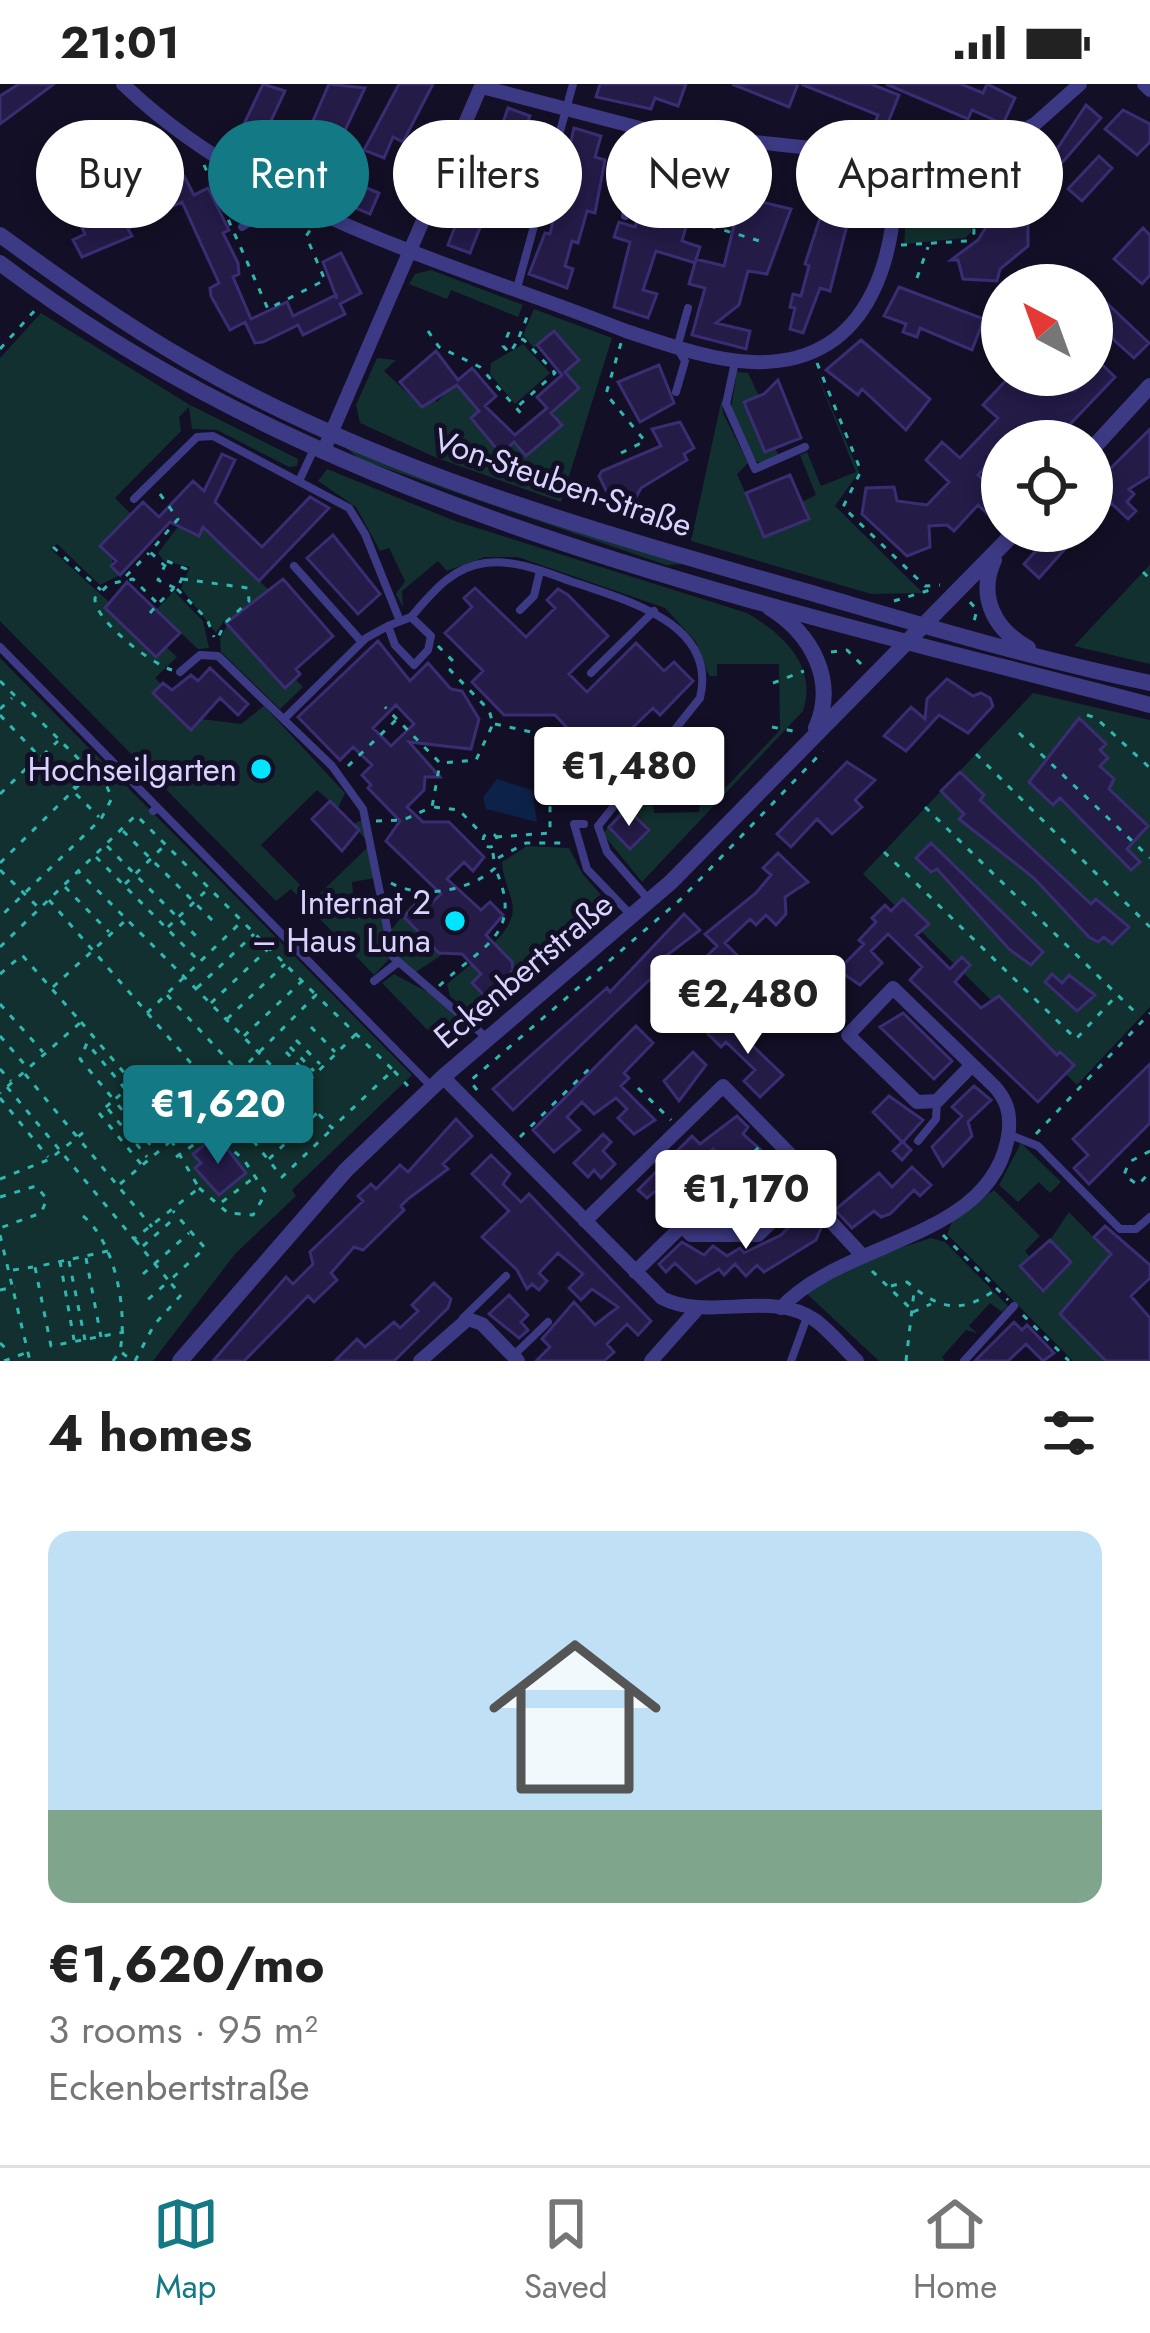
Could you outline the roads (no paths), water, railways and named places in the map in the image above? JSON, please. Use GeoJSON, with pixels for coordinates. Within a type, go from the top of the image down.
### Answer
{"type":"FeatureCollection","features":[{"type":"Feature","properties":{"kind":"street"},"geometry":{"type":"LineString","coordinates":[[123,84],[208,151]]}},
{"type":"Feature","properties":{"kind":"street"},"geometry":{"type":"LineString","coordinates":[[1038,120],[1080,84]]}},
{"type":"Feature","properties":{"kind":"street"},"geometry":{"type":"LineString","coordinates":[[319,450],[482,86],[606,121]]}},
{"type":"Feature","properties":{"kind":"street"},"geometry":{"type":"LineString","coordinates":[[357,228],[677,348],[765,362],[812,350],[864,308],[893,244],[893,228]]}},
{"type":"Feature","properties":{"kind":"street","name":"Von-Steuben-Straße"},"geometry":{"type":"LineString","coordinates":[[0,235],[104,310],[192,364],[331,431],[531,508],[1054,663],[1150,683]]}},
{"type":"Feature","properties":{"kind":"street","name":"Von-Steuben-Straße"},"geometry":{"type":"LineString","coordinates":[[0,263],[46,298],[184,385],[319,450],[502,520],[753,597],[1150,705]]}},
{"type":"Feature","properties":{"kind":"street"},"geometry":{"type":"LineString","coordinates":[[1113,426],[1150,386]]}},
{"type":"Feature","properties":{"kind":"street","name":"Eckenbertstraße"},"geometry":{"type":"LineString","coordinates":[[180,1361],[310,1208],[432,1088],[650,901],[806,733],[996,552]]}},
{"type":"Feature","properties":{"kind":"street"},"geometry":{"type":"LineString","coordinates":[[999,552],[987,583],[994,620],[1013,640],[1054,663]]}},
{"type":"Feature","properties":{"kind":"street"},"geometry":{"type":"LineString","coordinates":[[753,597],[795,628],[815,656],[826,691],[806,733]]}},
{"type":"Feature","properties":{"kind":"street"},"geometry":{"type":"LineString","coordinates":[[781,1308],[818,1276],[934,1226],[995,1178],[1006,1156],[1004,1096],[972,1065],[892,988],[848,1035],[917,1102],[937,1101],[972,1065]]}},
{"type":"Feature","properties":{"kind":"street"},"geometry":{"type":"LineString","coordinates":[[585,1222],[723,1086],[826,1190],[821,1211],[859,1255]]}},
{"type":"Feature","properties":{"kind":"street"},"geometry":{"type":"LineString","coordinates":[[432,1088],[511,1147],[669,1301],[781,1308],[808,1316],[857,1361]]}},
{"type":"Feature","properties":{"kind":"street"},"geometry":{"type":"LineString","coordinates":[[635,1272],[682,1226],[691,1235],[758,1235],[815,1180]]}},
{"type":"Feature","properties":{"kind":"street"},"geometry":{"type":"LineString","coordinates":[[651,1361],[700,1306]]}},
{"type":"Feature","properties":{"kind":"street"},"geometry":{"type":"LineString","coordinates":[[420,1361],[458,1324],[478,1321],[516,1359]]}},
{"type":"Feature","properties":{"kind":"lane"},"geometry":{"type":"LineString","coordinates":[[517,288],[569,113],[573,84]]}},
{"type":"Feature","properties":{"kind":"lane"},"geometry":{"type":"LineString","coordinates":[[676,392],[685,361],[677,348],[688,308]]}},
{"type":"Feature","properties":{"kind":"lane"},"geometry":{"type":"LineString","coordinates":[[736,360],[726,404],[754,469],[805,447]]}},
{"type":"Feature","properties":{"kind":"lane"},"geometry":{"type":"LineString","coordinates":[[134,499],[197,437],[207,434],[338,499],[355,515],[400,621]]}},
{"type":"Feature","properties":{"kind":"lane"},"geometry":{"type":"LineString","coordinates":[[299,479],[319,450]]}},
{"type":"Feature","properties":{"kind":"lane"},"geometry":{"type":"LineString","coordinates":[[284,718],[362,641],[411,616],[464,569],[502,562],[654,611],[687,640],[706,683],[690,720],[598,826],[607,852],[650,901]]}},
{"type":"Feature","properties":{"kind":"lane"},"geometry":{"type":"LineString","coordinates":[[294,566],[362,641]]}},
{"type":"Feature","properties":{"kind":"lane"},"geometry":{"type":"LineString","coordinates":[[520,610],[533,596],[540,571]]}},
{"type":"Feature","properties":{"kind":"lane"},"geometry":{"type":"LineString","coordinates":[[591,673],[654,611]]}},
{"type":"Feature","properties":{"kind":"lane"},"geometry":{"type":"LineString","coordinates":[[388,626],[395,645],[414,664],[431,640],[411,616]]}},
{"type":"Feature","properties":{"kind":"lane"},"geometry":{"type":"LineString","coordinates":[[0,647],[432,1088]]}},
{"type":"Feature","properties":{"kind":"lane"},"geometry":{"type":"LineString","coordinates":[[180,672],[200,656],[218,656],[335,770],[368,820],[386,938],[397,963],[488,1039]]}},
{"type":"Feature","properties":{"kind":"lane"},"geometry":{"type":"LineString","coordinates":[[584,824],[574,824],[578,848],[595,880],[632,916]]}},
{"type":"Feature","properties":{"kind":"lane"},"geometry":{"type":"LineString","coordinates":[[374,981],[397,963]]}},
{"type":"Feature","properties":{"kind":"lane"},"geometry":{"type":"LineString","coordinates":[[918,1141],[936,1119],[937,1101]]}},
{"type":"Feature","properties":{"kind":"lane"},"geometry":{"type":"LineString","coordinates":[[1008,1133],[1028,1138],[1120,1229],[1139,1228],[1150,1217]]}},
{"type":"Feature","properties":{"kind":"lane"},"geometry":{"type":"LineString","coordinates":[[1139,1228],[1150,1239]]}},
{"type":"Feature","properties":{"kind":"lane"},"geometry":{"type":"LineString","coordinates":[[458,1324],[506,1276]]}},
{"type":"Feature","properties":{"kind":"lane"},"geometry":{"type":"LineString","coordinates":[[964,1361],[1014,1306]]}},
{"type":"Feature","properties":{"kind":"lane"},"geometry":{"type":"LineString","coordinates":[[791,1361],[808,1316]]}},
{"type":"Feature","properties":{"kind":"lane"},"geometry":{"type":"LineString","coordinates":[[516,1359],[548,1322]]}},
{"type":"Feature","properties":{"kind":"water"},"geometry":{"type":"Polygon","coordinates":[[[497,779],[532,790],[537,822],[486,809],[483,797],[497,779]]]}},
{"type":"Feature","properties":{"kind":"place","name":"Hochseilgarten"},"geometry":{"type":"Point","coordinates":[261,769]}},
{"type":"Feature","properties":{"kind":"place","name":"Internat 2 – Haus Luna"},"geometry":{"type":"Point","coordinates":[455,921]}}]}
